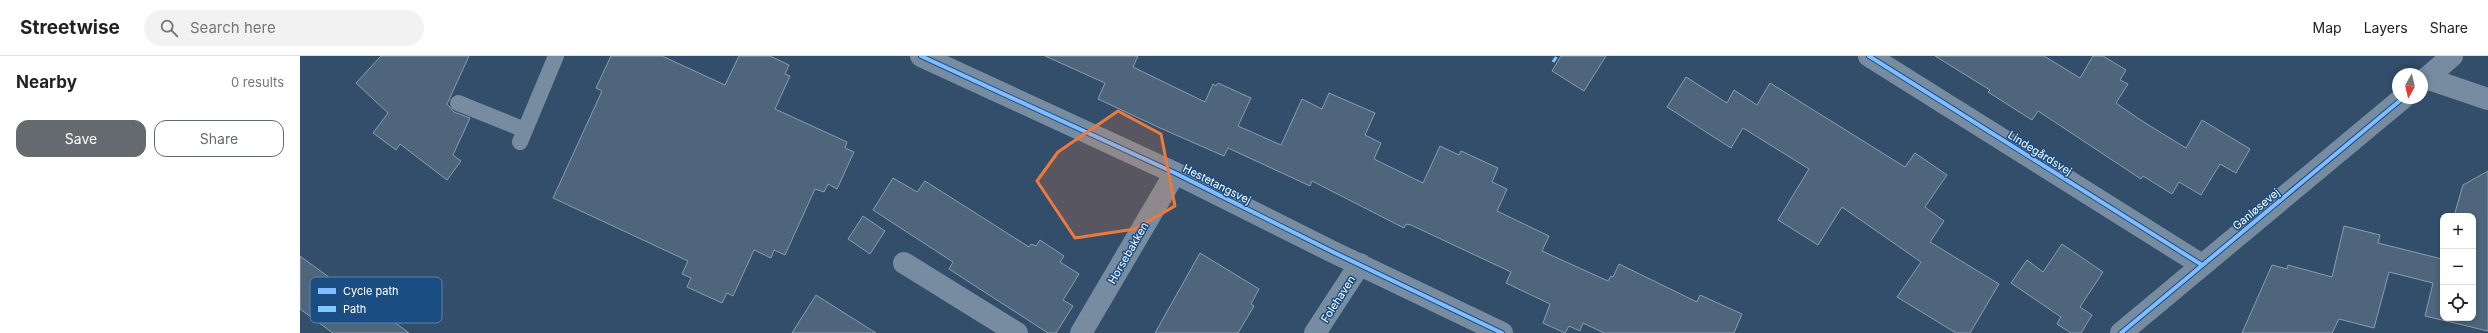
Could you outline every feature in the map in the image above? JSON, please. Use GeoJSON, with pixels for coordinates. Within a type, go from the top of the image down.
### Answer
{"type":"FeatureCollection","features":[{"type":"Feature","properties":{"kind":"street","name":"Hestetangsvej"},"geometry":{"type":"LineString","coordinates":[[921,56],[1175,173],[1502,333]]}},
{"type":"Feature","properties":{"kind":"street","name":"Lindegårdsvej"},"geometry":{"type":"LineString","coordinates":[[1869,56],[2202,265]]}},
{"type":"Feature","properties":{"kind":"street"},"geometry":{"type":"LineString","coordinates":[[2428,77],[2452,56]]}},
{"type":"Feature","properties":{"kind":"street"},"geometry":{"type":"LineString","coordinates":[[2428,81],[2488,99]]}},
{"type":"Feature","properties":{"kind":"street","name":"Ganløsevej"},"geometry":{"type":"LineString","coordinates":[[2121,333],[2396,104]]}},
{"type":"Feature","properties":{"kind":"street","name":"Horsebakken"},"geometry":{"type":"LineString","coordinates":[[1081,333],[1175,173]]}},
{"type":"Feature","properties":{"kind":"street"},"geometry":{"type":"LineString","coordinates":[[904,263],[1017,333]]}},
{"type":"Feature","properties":{"kind":"street","name":"Folehaven"},"geometry":{"type":"LineString","coordinates":[[1316,333],[1360,264]]}},
{"type":"Feature","properties":{"kind":"lane"},"geometry":{"type":"LineString","coordinates":[[458,103],[523,136],[556,56]]}},
{"type":"Feature","properties":{"kind":"highlighted area"},"geometry":{"type":"Polygon","coordinates":[[[1118,111],[1161,134],[1175,206],[1135,229],[1075,238],[1037,181],[1058,152],[1118,111]]]}},
{"type":"Feature","properties":{"kind":"building"},"geometry":{"type":"Polygon","coordinates":[[[381,56],[469,56],[447,104],[454,112],[470,118],[453,155],[461,161],[447,180],[400,144],[396,150],[373,133],[388,113],[356,83],[381,56]]]}},
{"type":"Feature","properties":{"kind":"building"},"geometry":{"type":"Polygon","coordinates":[[[611,56],[662,56],[725,85],[739,56],[770,56],[789,65],[785,74],[790,76],[775,109],[847,142],[845,148],[854,152],[837,189],[828,184],[824,192],[815,189],[785,255],[774,250],[771,258],[754,250],[733,296],[727,293],[722,303],[687,287],[691,278],[682,274],[688,261],[553,198],[602,91],[596,88],[611,56]]]}},
{"type":"Feature","properties":{"kind":"building"},"geometry":{"type":"Polygon","coordinates":[[[1045,56],[1138,56],[1133,67],[1205,102],[1213,84],[1216,86],[1218,83],[1251,98],[1238,126],[1281,145],[1302,99],[1322,109],[1329,93],[1375,113],[1365,135],[1381,143],[1374,159],[1423,183],[1440,146],[1459,155],[1461,151],[1498,168],[1492,182],[1507,189],[1497,211],[1549,236],[1542,251],[1608,281],[1611,276],[1613,277],[1619,264],[1697,302],[1700,295],[1742,314],[1734,333],[1604,333],[1583,323],[1580,331],[1569,326],[1565,333],[1543,323],[1550,304],[1506,283],[1511,272],[1411,225],[1406,224],[1404,228],[1312,181],[1310,186],[1228,148],[1224,156],[1160,128],[1098,99],[1105,83],[1045,56]]]}},
{"type":"Feature","properties":{"kind":"building"},"geometry":{"type":"Polygon","coordinates":[[[1561,56],[1606,56],[1584,91],[1552,71],[1561,56]]]}},
{"type":"Feature","properties":{"kind":"building"},"geometry":{"type":"Polygon","coordinates":[[[1935,56],[2044,56],[2080,78],[2093,56],[2103,56],[2126,70],[2120,80],[2128,84],[2116,103],[2142,121],[2186,148],[2202,120],[2250,149],[2236,173],[2220,164],[2201,195],[2179,182],[2172,194],[2143,176],[2141,179],[2038,111],[2032,120],[1988,92],[1990,90],[1935,56]]]}},
{"type":"Feature","properties":{"kind":"building"},"geometry":{"type":"Polygon","coordinates":[[[1686,77],[1727,103],[1734,90],[1757,105],[1770,83],[1905,167],[1915,153],[1947,175],[1925,207],[1944,221],[1930,242],[1999,284],[1970,333],[1956,333],[1897,297],[1921,262],[1842,207],[1818,245],[1778,220],[1809,169],[1743,128],[1731,148],[1667,107],[1686,77]]]}},
{"type":"Feature","properties":{"kind":"building"},"geometry":{"type":"Polygon","coordinates":[[[2488,171],[2488,331],[2446,321],[2476,321],[2476,213],[2455,213],[2463,185],[2488,171]]]}},
{"type":"Feature","properties":{"kind":"building"},"geometry":{"type":"Polygon","coordinates":[[[893,178],[917,192],[925,181],[1029,247],[1031,244],[1036,246],[1040,240],[1064,256],[1060,262],[1079,274],[1063,300],[1073,306],[1056,333],[1048,333],[949,269],[953,262],[873,210],[893,178]]]}},
{"type":"Feature","properties":{"kind":"building"},"geometry":{"type":"Polygon","coordinates":[[[863,216],[885,231],[870,254],[848,239],[863,216]]]}},
{"type":"Feature","properties":{"kind":"building"},"geometry":{"type":"Polygon","coordinates":[[[2344,226],[2380,235],[2378,243],[2440,258],[2440,320],[2425,316],[2433,283],[2389,272],[2374,328],[2339,319],[2332,333],[2242,333],[2272,265],[2287,269],[2288,265],[2332,277],[2344,226]]]}},
{"type":"Feature","properties":{"kind":"building"},"geometry":{"type":"Polygon","coordinates":[[[2062,244],[2103,272],[2080,307],[2092,315],[2081,333],[2071,333],[2057,324],[2061,317],[2011,283],[2027,260],[2043,272],[2062,244]]]}},
{"type":"Feature","properties":{"kind":"building"},"geometry":{"type":"Polygon","coordinates":[[[1200,253],[1259,289],[1251,304],[1254,306],[1238,333],[1155,333],[1200,253]]]}},
{"type":"Feature","properties":{"kind":"building"},"geometry":{"type":"Polygon","coordinates":[[[300,256],[329,277],[310,277],[310,316],[300,309],[300,256]]]}},
{"type":"Feature","properties":{"kind":"building"},"geometry":{"type":"Polygon","coordinates":[[[816,295],[876,333],[792,333],[816,295]]]}},
{"type":"Feature","properties":{"kind":"building"},"geometry":{"type":"Polygon","coordinates":[[[319,323],[396,323],[409,333],[333,333],[319,323]]]}},
{"type":"Feature","properties":{"kind":"marked path"},"geometry":{"type":"LineString","coordinates":[[1553,62],[1557,56]]}},
{"type":"Feature","properties":{"kind":"cycle path"},"geometry":{"type":"LineString","coordinates":[[921,56],[1175,173],[1333,252],[1502,333]]}},
{"type":"Feature","properties":{"kind":"cycle path"},"geometry":{"type":"LineString","coordinates":[[1869,56],[2202,265]]}},
{"type":"Feature","properties":{"kind":"cycle path"},"geometry":{"type":"LineString","coordinates":[[2121,333],[2396,104]]}}]}
